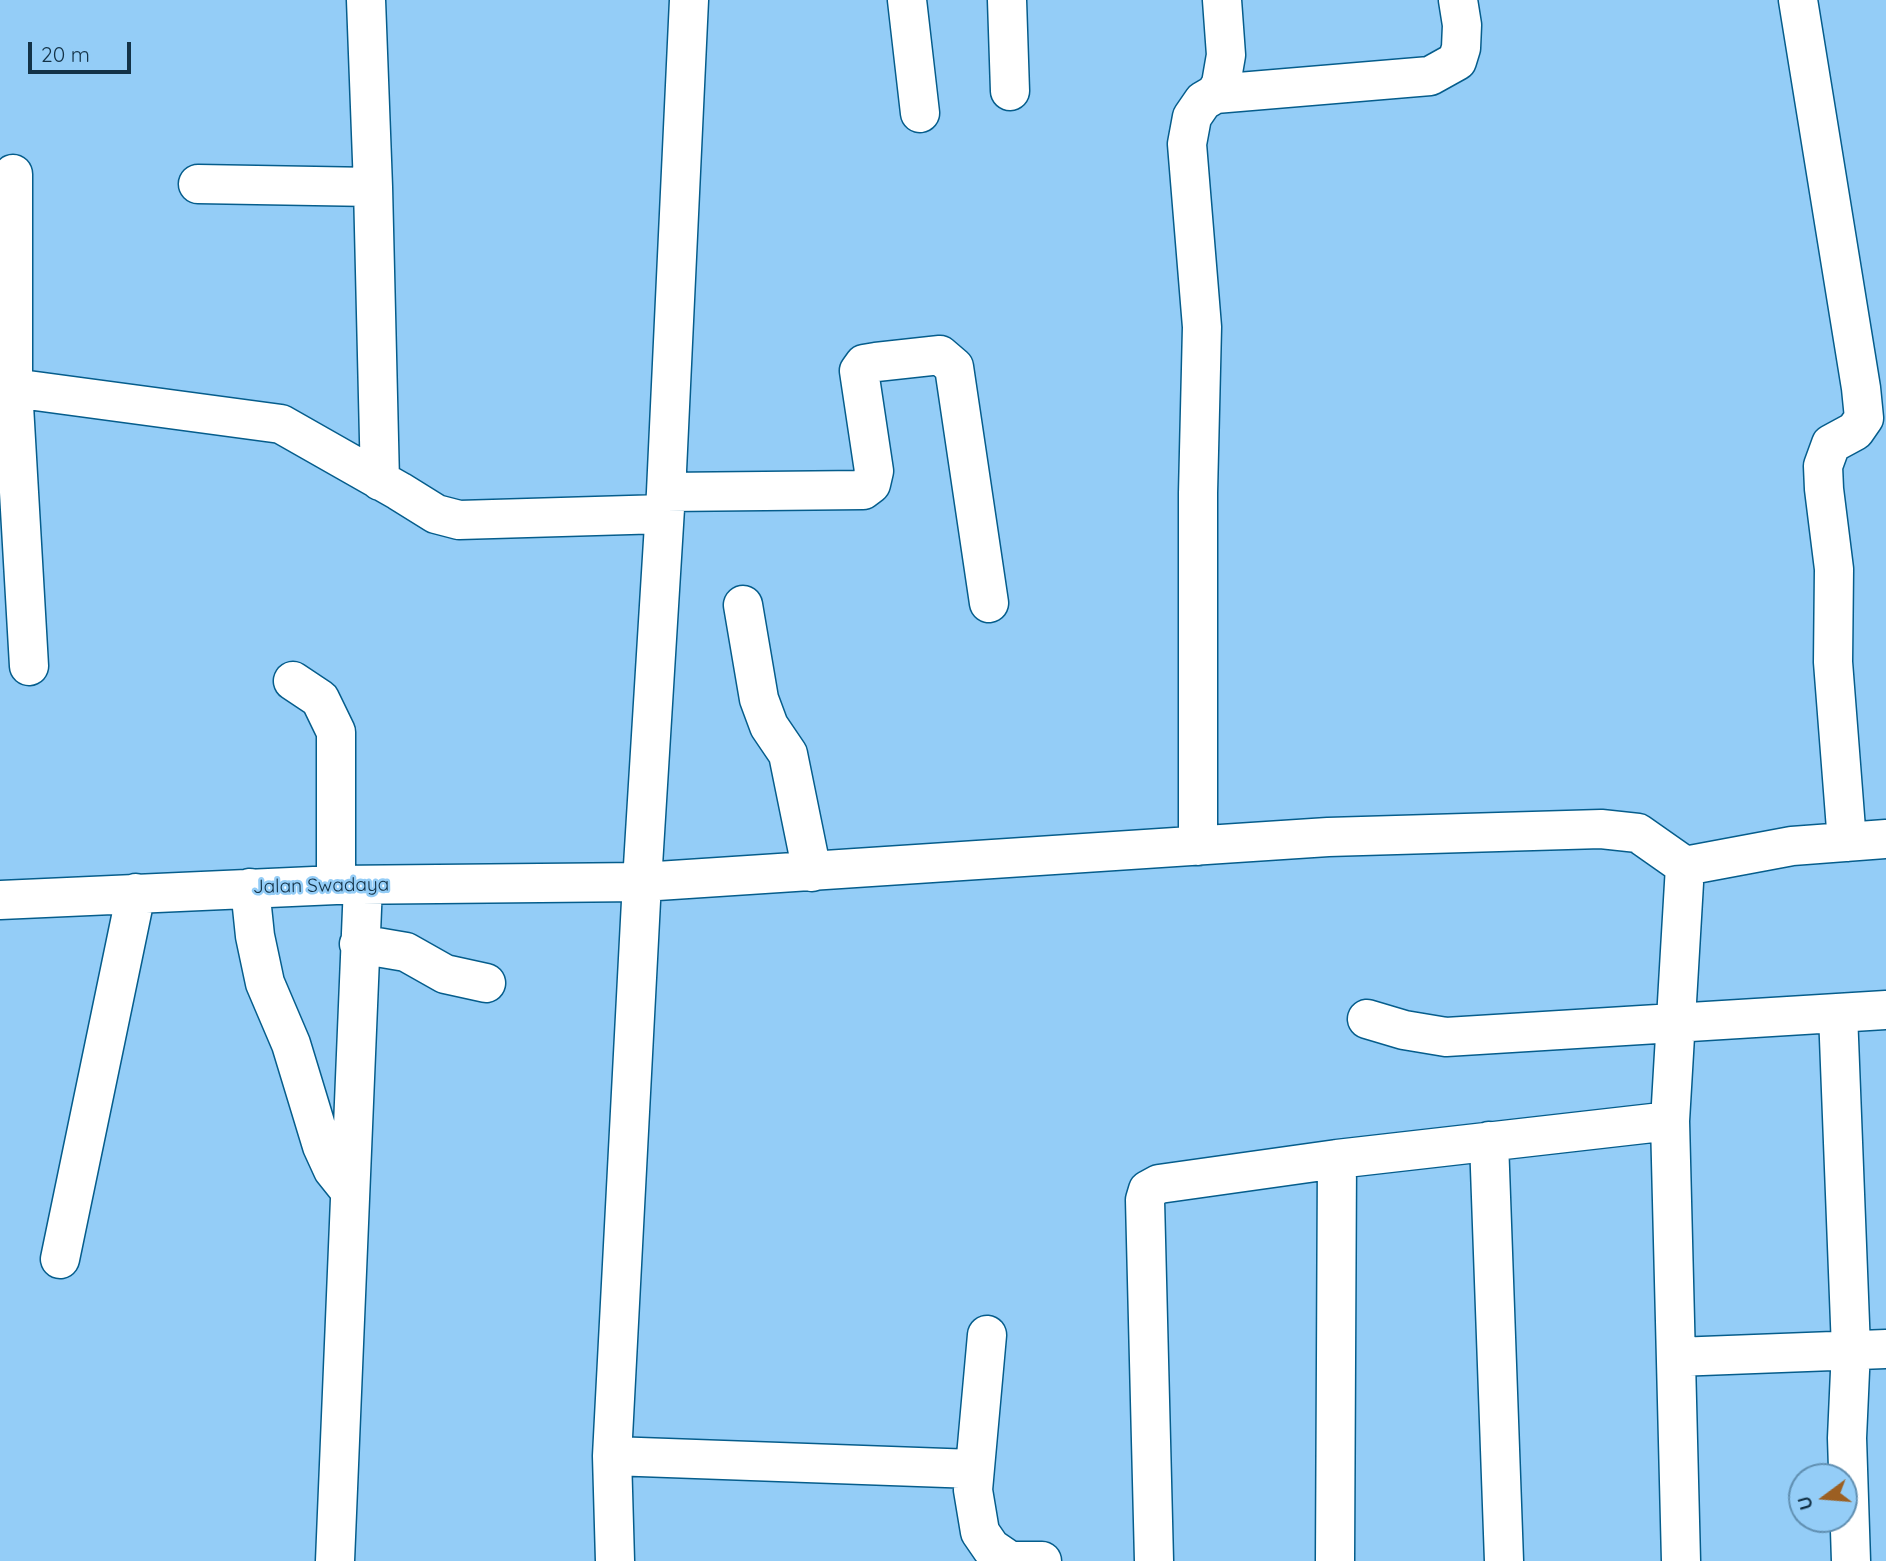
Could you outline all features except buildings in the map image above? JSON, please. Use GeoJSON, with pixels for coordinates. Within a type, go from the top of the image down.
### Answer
{"type":"FeatureCollection","features":[{"type":"Feature","properties":{"kind":"street"},"geometry":{"type":"LineString","coordinates":[[366,0],[380,481]]}},
{"type":"Feature","properties":{"kind":"street"},"geometry":{"type":"LineString","coordinates":[[615,1561],[612,1456],[665,503],[689,0]]}},
{"type":"Feature","properties":{"kind":"street"},"geometry":{"type":"LineString","coordinates":[[907,0],[920,113]]}},
{"type":"Feature","properties":{"kind":"street"},"geometry":{"type":"LineString","coordinates":[[1007,0],[1010,91]]}},
{"type":"Feature","properties":{"kind":"street"},"geometry":{"type":"LineString","coordinates":[[1215,94],[1221,84],[1226,55],[1222,0]]}},
{"type":"Feature","properties":{"kind":"street"},"geometry":{"type":"LineString","coordinates":[[1198,846],[1198,494],[1202,327],[1187,144],[1192,117],[1203,101],[1215,94],[1430,76],[1457,61],[1461,48],[1462,25],[1458,0]]}},
{"type":"Feature","properties":{"kind":"street"},"geometry":{"type":"LineString","coordinates":[[1798,0],[1864,418],[1855,431],[1830,444],[1823,466],[1835,569],[1833,662],[1847,842]]}},
{"type":"Feature","properties":{"kind":"street"},"geometry":{"type":"LineString","coordinates":[[13,174],[13,388],[29,666]]}},
{"type":"Feature","properties":{"kind":"street"},"geometry":{"type":"LineString","coordinates":[[198,184],[373,187]]}},
{"type":"Feature","properties":{"kind":"street"},"geometry":{"type":"LineString","coordinates":[[13,388],[281,424],[436,514],[459,520],[863,490],[871,484],[874,471],[859,371],[864,364],[940,355],[954,367],[989,603]]}},
{"type":"Feature","properties":{"kind":"street"},"geometry":{"type":"LineString","coordinates":[[743,605],[759,699],[769,726],[788,754],[812,872]]}},
{"type":"Feature","properties":{"kind":"street"},"geometry":{"type":"LineString","coordinates":[[293,681],[320,699],[336,732],[349,885],[359,944],[335,1561]]}},
{"type":"Feature","properties":{"kind":"street","name":"Jalan Swadaya"},"geometry":{"type":"LineString","coordinates":[[0,900],[349,885],[642,882],[1312,839],[1601,828],[1638,833],[1685,866]]}},
{"type":"Feature","properties":{"kind":"street"},"geometry":{"type":"LineString","coordinates":[[1681,1561],[1670,1121],[1685,866],[1791,846],[1886,839]]}},
{"type":"Feature","properties":{"kind":"street"},"geometry":{"type":"LineString","coordinates":[[250,888],[255,936],[265,983],[291,1044],[322,1146],[333,1170],[349,1191]]}},
{"type":"Feature","properties":{"kind":"street"},"geometry":{"type":"LineString","coordinates":[[60,1259],[135,893]]}},
{"type":"Feature","properties":{"kind":"street"},"geometry":{"type":"LineString","coordinates":[[359,944],[406,952],[445,975],[486,983]]}},
{"type":"Feature","properties":{"kind":"street"},"geometry":{"type":"LineString","coordinates":[[1367,1019],[1404,1030],[1446,1037],[1886,1010]]}},
{"type":"Feature","properties":{"kind":"street"},"geometry":{"type":"LineString","coordinates":[[1838,1013],[1868,1349],[1847,1438],[1851,1561]]}},
{"type":"Feature","properties":{"kind":"street"},"geometry":{"type":"LineString","coordinates":[[1154,1561],[1145,1200],[1148,1190],[1159,1184],[1338,1159],[1670,1121]]}},
{"type":"Feature","properties":{"kind":"street"},"geometry":{"type":"LineString","coordinates":[[1489,1141],[1504,1561]]}},
{"type":"Feature","properties":{"kind":"street"},"geometry":{"type":"LineString","coordinates":[[1335,1561],[1338,1159]]}},
{"type":"Feature","properties":{"kind":"street"},"geometry":{"type":"LineString","coordinates":[[987,1335],[973,1490],[980,1532],[991,1548],[1010,1560],[1042,1561]]}},
{"type":"Feature","properties":{"kind":"street"},"geometry":{"type":"LineString","coordinates":[[1676,1357],[1868,1349]]}},
{"type":"Feature","properties":{"kind":"street"},"geometry":{"type":"LineString","coordinates":[[612,1456],[974,1469]]}}]}
